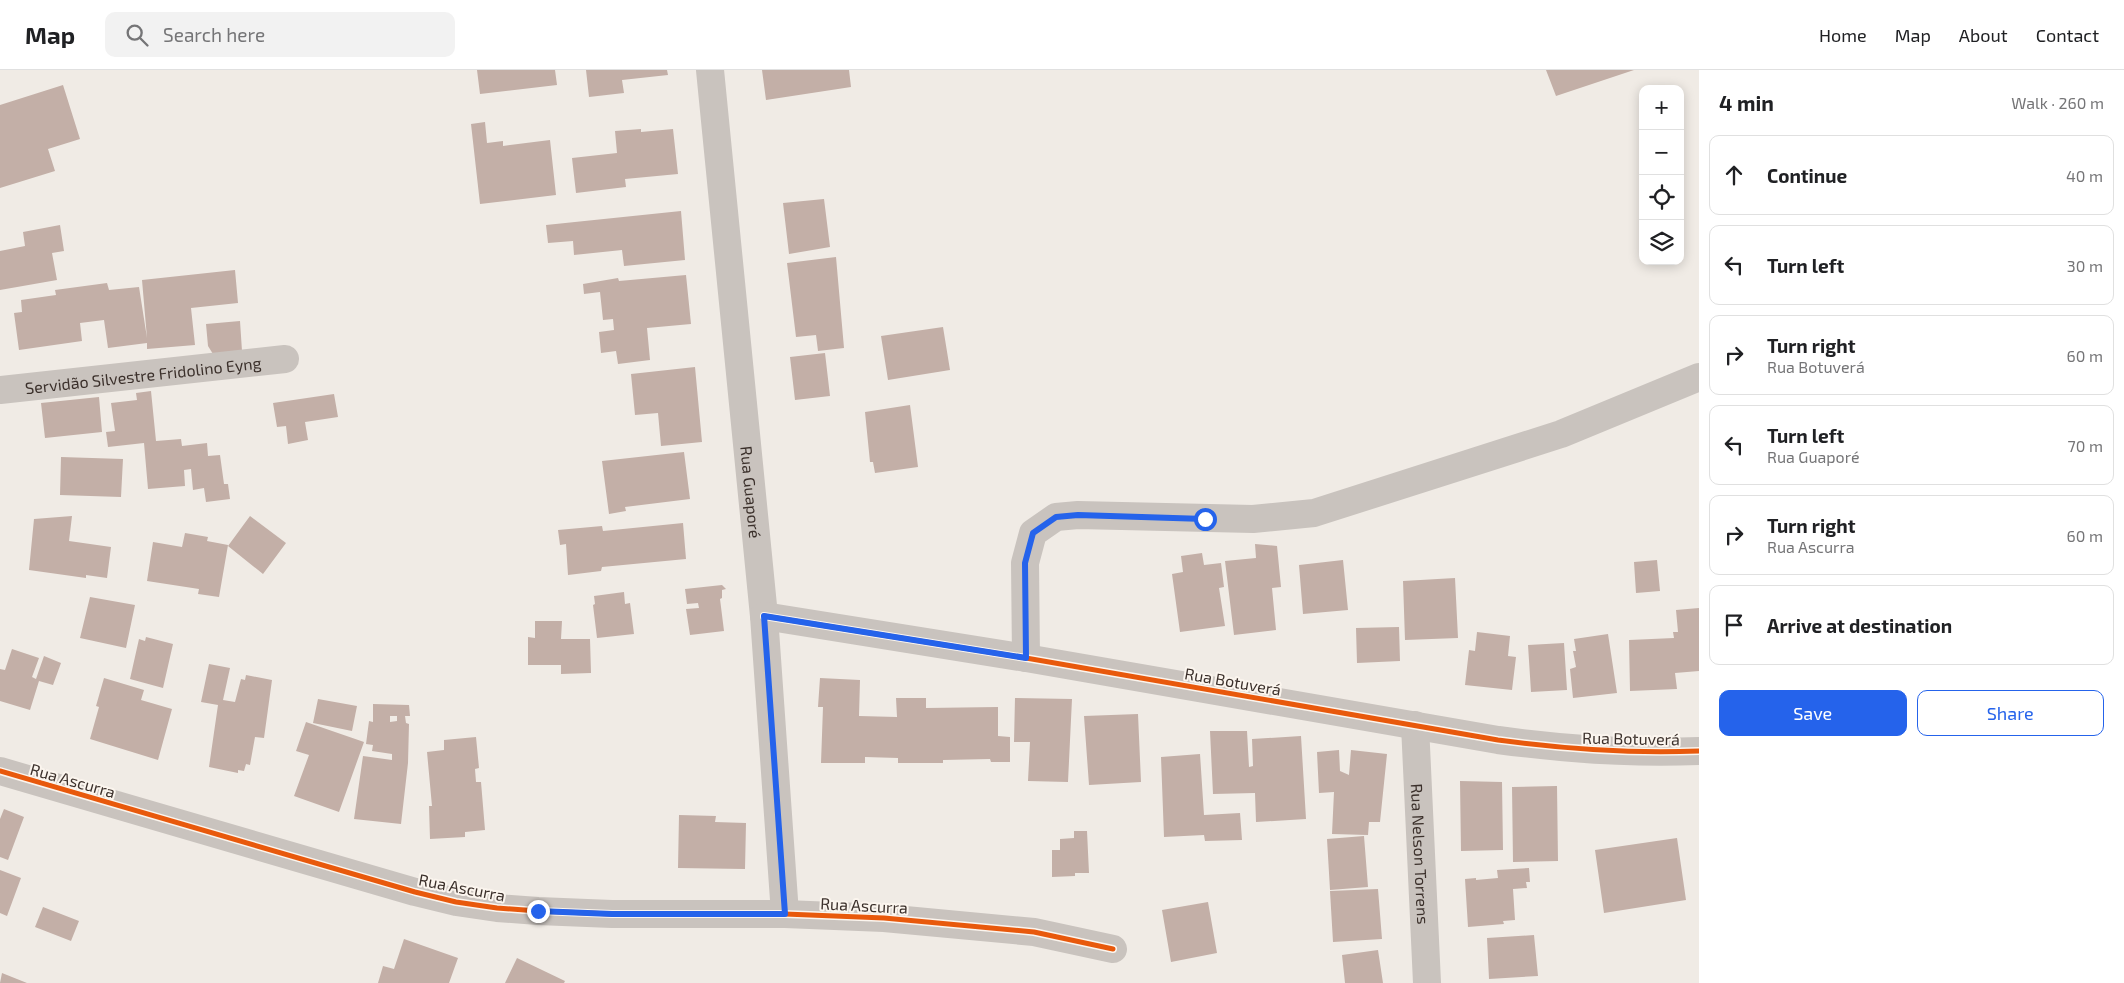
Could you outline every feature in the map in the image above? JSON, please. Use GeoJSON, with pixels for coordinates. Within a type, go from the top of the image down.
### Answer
{"type":"FeatureCollection","features":[{"type":"Feature","properties":{"kind":"street","name":"Rua Guaporé"},"geometry":{"type":"LineString","coordinates":[[710,70],[764,616],[785,914]]}},
{"type":"Feature","properties":{"kind":"street","name":"Servidão Silvestre Fridolino Eyng"},"geometry":{"type":"LineString","coordinates":[[0,390],[285,359]]}},
{"type":"Feature","properties":{"kind":"street"},"geometry":{"type":"LineString","coordinates":[[1026,658],[1025,563],[1033,533],[1056,517],[1078,515],[1253,519],[1314,513],[1560,434],[1699,377]]}},
{"type":"Feature","properties":{"kind":"street","name":"Rua Botuverá"},"geometry":{"type":"LineString","coordinates":[[764,616],[1026,658],[1551,747],[1662,753],[1699,751]]}},
{"type":"Feature","properties":{"kind":"street","name":"Rua Nelson Torrens"},"geometry":{"type":"LineString","coordinates":[[1415,725],[1427,983]]}},
{"type":"Feature","properties":{"kind":"street","name":"Rua Ascurra"},"geometry":{"type":"LineString","coordinates":[[0,772],[415,892],[456,902],[497,908],[612,914],[785,914],[884,918],[1034,932],[1113,949]]}},
{"type":"Feature","properties":{"kind":"building"},"geometry":{"type":"Polygon","coordinates":[[[477,70],[555,70],[557,85],[480,94],[477,70]]]}},
{"type":"Feature","properties":{"kind":"building"},"geometry":{"type":"Polygon","coordinates":[[[586,70],[667,70],[668,75],[622,80],[624,93],[589,97],[586,70]]]}},
{"type":"Feature","properties":{"kind":"building"},"geometry":{"type":"Polygon","coordinates":[[[762,70],[849,70],[851,87],[766,100],[762,70]]]}},
{"type":"Feature","properties":{"kind":"building"},"geometry":{"type":"Polygon","coordinates":[[[1546,70],[1634,70],[1556,96],[1546,70]]]}},
{"type":"Feature","properties":{"kind":"building"},"geometry":{"type":"Polygon","coordinates":[[[63,85],[80,139],[48,149],[55,171],[0,188],[0,105],[63,85]]]}},
{"type":"Feature","properties":{"kind":"building"},"geometry":{"type":"Polygon","coordinates":[[[485,122],[487,143],[503,141],[503,146],[550,140],[556,195],[480,204],[471,124],[485,122]]]}},
{"type":"Feature","properties":{"kind":"building"},"geometry":{"type":"Polygon","coordinates":[[[641,129],[641,132],[673,129],[678,174],[625,179],[626,187],[576,193],[572,158],[617,153],[615,131],[641,129]]]}},
{"type":"Feature","properties":{"kind":"building"},"geometry":{"type":"Polygon","coordinates":[[[824,199],[830,247],[789,254],[783,203],[824,199]]]}},
{"type":"Feature","properties":{"kind":"building"},"geometry":{"type":"Polygon","coordinates":[[[681,211],[685,260],[624,266],[622,250],[574,255],[573,241],[548,243],[546,225],[681,211]]]}},
{"type":"Feature","properties":{"kind":"building"},"geometry":{"type":"Polygon","coordinates":[[[60,225],[64,251],[52,253],[57,280],[0,290],[0,251],[25,246],[23,232],[60,225]]]}},
{"type":"Feature","properties":{"kind":"building"},"geometry":{"type":"Polygon","coordinates":[[[836,257],[844,348],[818,351],[816,335],[796,337],[787,263],[836,257]]]}},
{"type":"Feature","properties":{"kind":"building"},"geometry":{"type":"Polygon","coordinates":[[[235,270],[238,303],[191,308],[195,345],[147,349],[147,343],[108,348],[104,320],[80,323],[82,341],[19,350],[14,313],[22,312],[21,300],[56,295],[55,290],[107,283],[109,290],[139,287],[147,338],[142,280],[235,270]]]}},
{"type":"Feature","properties":{"kind":"building"},"geometry":{"type":"Polygon","coordinates":[[[686,275],[691,324],[647,328],[650,360],[618,364],[616,351],[601,353],[599,332],[614,330],[613,319],[603,320],[600,292],[584,294],[583,284],[618,278],[619,281],[686,275]]]}},
{"type":"Feature","properties":{"kind":"building"},"geometry":{"type":"Polygon","coordinates":[[[240,321],[242,351],[213,354],[208,346],[206,324],[240,321]]]}},
{"type":"Feature","properties":{"kind":"building"},"geometry":{"type":"Polygon","coordinates":[[[943,327],[950,370],[888,380],[881,336],[943,327]]]}},
{"type":"Feature","properties":{"kind":"building"},"geometry":{"type":"Polygon","coordinates":[[[825,353],[830,396],[795,400],[790,357],[825,353]]]}},
{"type":"Feature","properties":{"kind":"building"},"geometry":{"type":"Polygon","coordinates":[[[695,367],[702,442],[661,446],[658,413],[635,415],[631,374],[695,367]]]}},
{"type":"Feature","properties":{"kind":"building"},"geometry":{"type":"Polygon","coordinates":[[[151,391],[156,441],[181,439],[182,446],[207,443],[208,456],[220,455],[224,484],[228,484],[230,499],[206,502],[204,488],[193,490],[191,469],[184,470],[185,486],[148,489],[144,443],[108,447],[106,432],[115,431],[111,403],[137,400],[136,393],[151,391]]]}},
{"type":"Feature","properties":{"kind":"building"},"geometry":{"type":"Polygon","coordinates":[[[334,394],[338,417],[305,422],[308,440],[288,444],[286,426],[277,427],[273,403],[334,394]]]}},
{"type":"Feature","properties":{"kind":"building"},"geometry":{"type":"Polygon","coordinates":[[[99,397],[102,432],[45,438],[41,403],[99,397]]]}},
{"type":"Feature","properties":{"kind":"building"},"geometry":{"type":"Polygon","coordinates":[[[910,405],[918,467],[875,473],[873,462],[870,462],[865,412],[910,405]]]}},
{"type":"Feature","properties":{"kind":"building"},"geometry":{"type":"Polygon","coordinates":[[[684,452],[690,499],[625,507],[626,511],[609,514],[602,461],[684,452]]]}},
{"type":"Feature","properties":{"kind":"building"},"geometry":{"type":"Polygon","coordinates":[[[61,457],[123,459],[121,497],[60,495],[61,457]]]}},
{"type":"Feature","properties":{"kind":"building"},"geometry":{"type":"Polygon","coordinates":[[[72,516],[69,541],[111,547],[107,578],[86,575],[86,578],[29,570],[34,519],[72,516]]]}},
{"type":"Feature","properties":{"kind":"building"},"geometry":{"type":"Polygon","coordinates":[[[250,516],[286,543],[263,574],[228,546],[250,516]]]}},
{"type":"Feature","properties":{"kind":"building"},"geometry":{"type":"Polygon","coordinates":[[[683,523],[686,559],[602,567],[601,571],[568,575],[566,544],[560,545],[558,530],[602,526],[603,531],[683,523]]]}},
{"type":"Feature","properties":{"kind":"building"},"geometry":{"type":"Polygon","coordinates":[[[185,533],[208,537],[207,541],[228,545],[219,597],[198,594],[199,589],[147,581],[153,542],[182,547],[185,533]]]}},
{"type":"Feature","properties":{"kind":"building"},"geometry":{"type":"Polygon","coordinates":[[[1255,544],[1277,546],[1281,587],[1272,588],[1276,630],[1234,635],[1225,561],[1256,558],[1255,544]]]}},
{"type":"Feature","properties":{"kind":"building"},"geometry":{"type":"Polygon","coordinates":[[[1202,553],[1204,565],[1221,563],[1224,587],[1219,588],[1225,626],[1180,632],[1172,574],[1183,572],[1181,556],[1202,553]]]}},
{"type":"Feature","properties":{"kind":"building"},"geometry":{"type":"Polygon","coordinates":[[[1343,560],[1348,610],[1303,614],[1299,565],[1343,560]]]}},
{"type":"Feature","properties":{"kind":"building"},"geometry":{"type":"Polygon","coordinates":[[[1657,560],[1660,591],[1636,593],[1634,562],[1657,560]]]}},
{"type":"Feature","properties":{"kind":"building"},"geometry":{"type":"Polygon","coordinates":[[[1455,578],[1458,638],[1405,640],[1403,581],[1455,578]]]}},
{"type":"Feature","properties":{"kind":"building"},"geometry":{"type":"Polygon","coordinates":[[[722,585],[726,589],[722,590],[722,598],[720,599],[724,631],[690,635],[686,609],[699,608],[698,603],[687,604],[685,589],[722,585]]]}},
{"type":"Feature","properties":{"kind":"building"},"geometry":{"type":"Polygon","coordinates":[[[624,592],[625,604],[630,603],[634,634],[597,638],[593,605],[595,604],[594,596],[624,592]]]}},
{"type":"Feature","properties":{"kind":"building"},"geometry":{"type":"Polygon","coordinates":[[[90,597],[135,605],[126,648],[80,638],[90,597]]]}},
{"type":"Feature","properties":{"kind":"building"},"geometry":{"type":"Polygon","coordinates":[[[1699,608],[1699,671],[1675,673],[1677,689],[1630,691],[1629,640],[1674,638],[1673,632],[1678,632],[1676,610],[1699,608]]]}},
{"type":"Feature","properties":{"kind":"building"},"geometry":{"type":"Polygon","coordinates":[[[535,621],[562,621],[561,639],[590,639],[591,673],[561,674],[561,665],[528,665],[528,637],[535,638],[535,621]]]}},
{"type":"Feature","properties":{"kind":"building"},"geometry":{"type":"Polygon","coordinates":[[[1399,627],[1400,661],[1357,663],[1356,628],[1399,627]]]}},
{"type":"Feature","properties":{"kind":"building"},"geometry":{"type":"Polygon","coordinates":[[[1477,632],[1510,636],[1508,656],[1516,657],[1512,690],[1465,685],[1469,650],[1475,651],[1477,632]]]}},
{"type":"Feature","properties":{"kind":"building"},"geometry":{"type":"Polygon","coordinates":[[[1608,634],[1617,693],[1573,698],[1570,669],[1576,667],[1573,651],[1576,651],[1574,639],[1608,634]]]}},
{"type":"Feature","properties":{"kind":"building"},"geometry":{"type":"Polygon","coordinates":[[[146,637],[173,644],[163,688],[130,679],[139,639],[145,641],[146,637]]]}},
{"type":"Feature","properties":{"kind":"building"},"geometry":{"type":"Polygon","coordinates":[[[1564,643],[1567,690],[1531,692],[1528,645],[1564,643]]]}},
{"type":"Feature","properties":{"kind":"building"},"geometry":{"type":"Polygon","coordinates":[[[12,649],[39,658],[32,677],[36,679],[44,656],[61,663],[53,685],[39,681],[30,710],[0,701],[0,669],[5,670],[12,649]]]}},
{"type":"Feature","properties":{"kind":"building"},"geometry":{"type":"Polygon","coordinates":[[[209,664],[230,668],[223,700],[235,702],[241,679],[245,680],[246,675],[272,680],[264,738],[255,737],[250,765],[246,764],[244,771],[238,770],[238,773],[209,767],[218,705],[201,702],[209,664]]]}},
{"type":"Feature","properties":{"kind":"building"},"geometry":{"type":"Polygon","coordinates":[[[104,678],[144,690],[141,700],[172,709],[158,760],[90,739],[99,707],[96,706],[104,678]]]}},
{"type":"Feature","properties":{"kind":"building"},"geometry":{"type":"Polygon","coordinates":[[[820,678],[860,680],[859,716],[897,717],[896,698],[926,698],[926,708],[998,707],[998,736],[1010,737],[1010,762],[991,762],[990,759],[943,760],[943,763],[898,763],[898,758],[865,757],[865,763],[821,763],[823,707],[818,707],[820,678]]]}},
{"type":"Feature","properties":{"kind":"building"},"geometry":{"type":"Polygon","coordinates":[[[1015,698],[1072,699],[1068,782],[1028,781],[1030,742],[1014,742],[1015,698]]]}},
{"type":"Feature","properties":{"kind":"building"},"geometry":{"type":"Polygon","coordinates":[[[318,699],[357,706],[352,731],[313,723],[318,699]]]}},
{"type":"Feature","properties":{"kind":"building"},"geometry":{"type":"Polygon","coordinates":[[[373,704],[409,705],[410,716],[405,716],[406,723],[409,724],[408,763],[401,824],[354,819],[363,756],[392,760],[392,754],[372,751],[373,745],[366,744],[369,721],[373,722],[373,704]],[[390,716],[390,722],[397,721],[397,716],[390,716]]]}},
{"type":"Feature","properties":{"kind":"building"},"geometry":{"type":"Polygon","coordinates":[[[1138,714],[1141,782],[1089,785],[1084,716],[1138,714]]]}},
{"type":"Feature","properties":{"kind":"building"},"geometry":{"type":"Polygon","coordinates":[[[306,722],[364,742],[339,812],[294,796],[309,755],[296,751],[306,722]]]}},
{"type":"Feature","properties":{"kind":"building"},"geometry":{"type":"Polygon","coordinates":[[[1210,731],[1247,731],[1249,767],[1253,766],[1252,739],[1301,736],[1306,819],[1256,822],[1255,793],[1213,794],[1210,731]]]}},
{"type":"Feature","properties":{"kind":"building"},"geometry":{"type":"Polygon","coordinates":[[[476,737],[479,768],[475,769],[476,782],[481,782],[485,830],[465,832],[465,837],[430,839],[429,806],[432,806],[427,752],[444,750],[444,740],[476,737]]]}},
{"type":"Feature","properties":{"kind":"building"},"geometry":{"type":"Polygon","coordinates":[[[1339,750],[1340,771],[1349,775],[1351,750],[1387,754],[1380,822],[1369,822],[1368,835],[1332,834],[1334,792],[1319,793],[1317,752],[1339,750]]]}},
{"type":"Feature","properties":{"kind":"building"},"geometry":{"type":"Polygon","coordinates":[[[1200,754],[1204,815],[1240,813],[1242,840],[1205,841],[1204,835],[1164,837],[1161,757],[1200,754]]]}},
{"type":"Feature","properties":{"kind":"building"},"geometry":{"type":"Polygon","coordinates":[[[1460,781],[1502,782],[1503,850],[1461,851],[1460,781]]]}},
{"type":"Feature","properties":{"kind":"building"},"geometry":{"type":"Polygon","coordinates":[[[1557,786],[1558,861],[1513,862],[1512,787],[1557,786]]]}},
{"type":"Feature","properties":{"kind":"building"},"geometry":{"type":"Polygon","coordinates":[[[4,809],[24,817],[8,860],[0,857],[0,819],[4,809]]]}},
{"type":"Feature","properties":{"kind":"building"},"geometry":{"type":"Polygon","coordinates":[[[679,815],[716,816],[715,822],[746,823],[745,869],[678,868],[679,815]]]}},
{"type":"Feature","properties":{"kind":"building"},"geometry":{"type":"Polygon","coordinates":[[[1074,831],[1087,831],[1089,873],[1075,873],[1075,876],[1052,877],[1052,850],[1060,850],[1060,839],[1074,838],[1074,831]]]}},
{"type":"Feature","properties":{"kind":"building"},"geometry":{"type":"Polygon","coordinates":[[[1364,836],[1368,887],[1330,890],[1327,839],[1364,836]]]}},
{"type":"Feature","properties":{"kind":"building"},"geometry":{"type":"Polygon","coordinates":[[[1677,838],[1686,900],[1604,913],[1595,850],[1677,838]]]}},
{"type":"Feature","properties":{"kind":"building"},"geometry":{"type":"Polygon","coordinates":[[[1529,868],[1530,882],[1526,882],[1527,888],[1513,889],[1515,920],[1503,921],[1504,924],[1468,927],[1465,879],[1498,878],[1497,870],[1529,868]]]}},
{"type":"Feature","properties":{"kind":"building"},"geometry":{"type":"Polygon","coordinates":[[[0,870],[21,878],[7,916],[0,913],[0,870]]]}},
{"type":"Feature","properties":{"kind":"building"},"geometry":{"type":"Polygon","coordinates":[[[1378,889],[1382,939],[1333,942],[1330,891],[1378,889]]]}},
{"type":"Feature","properties":{"kind":"building"},"geometry":{"type":"Polygon","coordinates":[[[1208,902],[1217,953],[1171,962],[1162,910],[1208,902]]]}},
{"type":"Feature","properties":{"kind":"building"},"geometry":{"type":"Polygon","coordinates":[[[43,907],[79,921],[71,941],[35,927],[43,907]]]}},
{"type":"Feature","properties":{"kind":"building"},"geometry":{"type":"Polygon","coordinates":[[[1534,935],[1538,976],[1489,979],[1487,938],[1534,935]]]}},
{"type":"Feature","properties":{"kind":"building"},"geometry":{"type":"Polygon","coordinates":[[[404,939],[458,958],[449,983],[378,983],[383,966],[394,969],[404,939]]]}},
{"type":"Feature","properties":{"kind":"building"},"geometry":{"type":"Polygon","coordinates":[[[1378,950],[1383,983],[1345,983],[1342,955],[1378,950]]]}},
{"type":"Feature","properties":{"kind":"building"},"geometry":{"type":"Polygon","coordinates":[[[517,958],[565,981],[564,983],[505,983],[517,958]]]}},
{"type":"Feature","properties":{"kind":"building"},"geometry":{"type":"Polygon","coordinates":[[[2,973],[27,983],[0,983],[2,973]]]}},
{"type":"Feature","properties":{"kind":"cycle path"},"geometry":{"type":"LineString","coordinates":[[764,616],[1026,658],[1498,740],[1598,750],[1648,752],[1699,751]]}},
{"type":"Feature","properties":{"kind":"cycle path"},"geometry":{"type":"LineString","coordinates":[[0,771],[415,892],[456,902],[497,908],[612,914],[785,914],[884,918],[1034,932],[1113,949]]}},
{"type":"Feature","properties":{"kind":"route"},"geometry":{"type":"LineString","coordinates":[[538,911],[612,914],[785,914],[764,616],[1026,658],[1025,563],[1033,533],[1056,517],[1078,515],[1205,519]]}}]}
